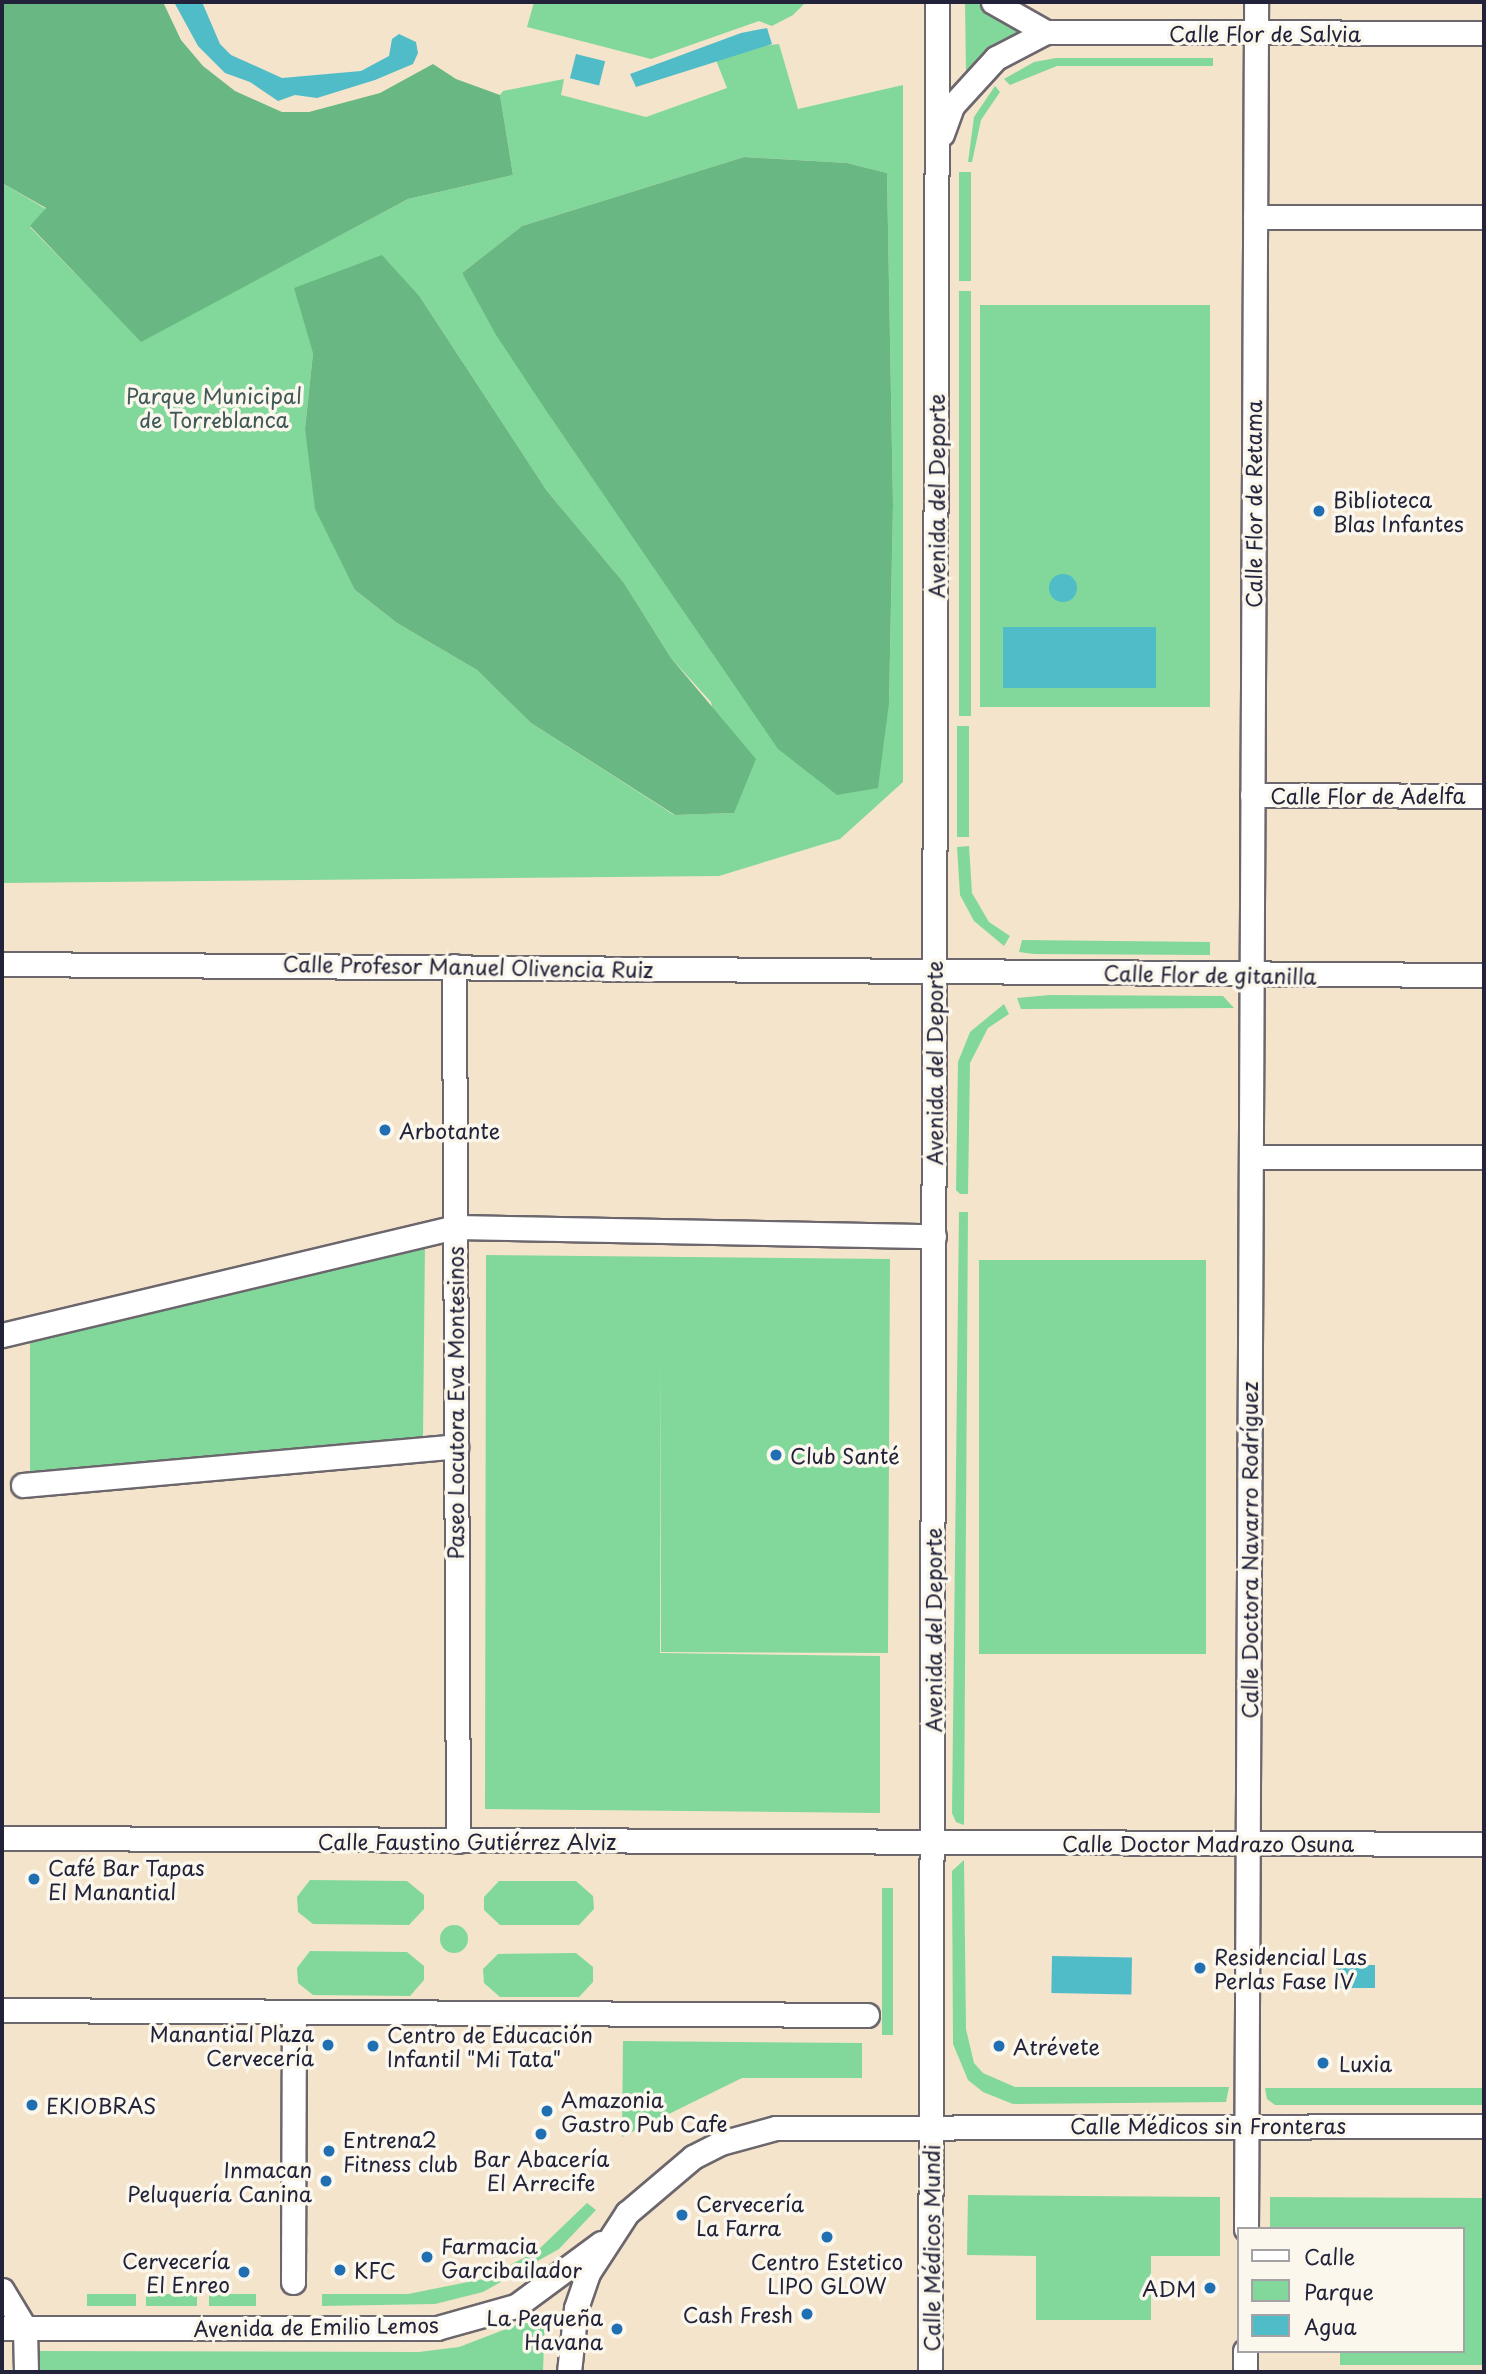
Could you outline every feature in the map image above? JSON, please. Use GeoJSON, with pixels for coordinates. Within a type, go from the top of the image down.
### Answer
{"type":"FeatureCollection","features":[{"type":"Feature","properties":{"kind":"street","name":"Avenida del Deporte"},"geometry":{"type":"LineString","coordinates":[[932,2124],[937,2]]}},
{"type":"Feature","properties":{"kind":"street"},"geometry":{"type":"LineString","coordinates":[[993,2],[1046,32]]}},
{"type":"Feature","properties":{"kind":"street","name":"Calle Flor de Retama"},"geometry":{"type":"LineString","coordinates":[[1251,974],[1256,2]]}},
{"type":"Feature","properties":{"kind":"street"},"geometry":{"type":"LineString","coordinates":[[937,151],[952,106],[996,58],[1046,32]]}},
{"type":"Feature","properties":{"kind":"street","name":"Calle Flor de Salvia"},"geometry":{"type":"LineString","coordinates":[[1046,32],[1484,33]]}},
{"type":"Feature","properties":{"kind":"street"},"geometry":{"type":"LineString","coordinates":[[1255,217],[1484,217]]}},
{"type":"Feature","properties":{"kind":"street","name":"Calle Flor de Adelfa"},"geometry":{"type":"LineString","coordinates":[[1252,795],[1484,796]]}},
{"type":"Feature","properties":{"kind":"street","name":"Calle Profesor Manuel Olivencia Ruiz"},"geometry":{"type":"LineString","coordinates":[[2,964],[935,971]]}},
{"type":"Feature","properties":{"kind":"street","name":"Paseo Locutora Eva Montesinos"},"geometry":{"type":"LineString","coordinates":[[454,966],[458,1841]]}},
{"type":"Feature","properties":{"kind":"street","name":"Calle Flor de gitanilla"},"geometry":{"type":"LineString","coordinates":[[935,971],[1484,975]]}},
{"type":"Feature","properties":{"kind":"street","name":"Calle Doctora Navarro Rodríguez"},"geometry":{"type":"LineString","coordinates":[[1246,2227],[1251,974]]}},
{"type":"Feature","properties":{"kind":"street"},"geometry":{"type":"LineString","coordinates":[[1251,1157],[1484,1157]]}},
{"type":"Feature","properties":{"kind":"street"},"geometry":{"type":"LineString","coordinates":[[2,1335],[455,1227],[934,1236]]}},
{"type":"Feature","properties":{"kind":"street"},"geometry":{"type":"LineString","coordinates":[[23,1485],[456,1446]]}},
{"type":"Feature","properties":{"kind":"street","name":"Calle Faustino Gutiérrez Alviz"},"geometry":{"type":"LineString","coordinates":[[2,1838],[932,1843]]}},
{"type":"Feature","properties":{"kind":"street","name":"Calle Doctor Madrazo Osuna"},"geometry":{"type":"LineString","coordinates":[[932,1843],[1484,1844]]}},
{"type":"Feature","properties":{"kind":"street"},"geometry":{"type":"LineString","coordinates":[[2,2010],[867,2015]]}},
{"type":"Feature","properties":{"kind":"street"},"geometry":{"type":"LineString","coordinates":[[293,2282],[294,2012]]}},
{"type":"Feature","properties":{"kind":"street","name":"Calle Médicos sin Fronteras"},"geometry":{"type":"LineString","coordinates":[[607,2239],[650,2189],[693,2157],[721,2143],[776,2128],[932,2124],[1484,2126]]}},
{"type":"Feature","properties":{"kind":"street","name":"Calle Médicos Mundi"},"geometry":{"type":"LineString","coordinates":[[930,2372],[932,2124]]}},
{"type":"Feature","properties":{"kind":"street"},"geometry":{"type":"LineString","coordinates":[[569,2372],[576,2308],[607,2239]]}},
{"type":"Feature","properties":{"kind":"street","name":"Avenida de Emilio Lemos"},"geometry":{"type":"LineString","coordinates":[[2,2328],[437,2328],[516,2306],[607,2239]]}},
{"type":"Feature","properties":{"kind":"street"},"geometry":{"type":"LineString","coordinates":[[2,2290],[25,2328],[26,2372]]}},
{"type":"Feature","properties":{"kind":"street"},"geometry":{"type":"LineString","coordinates":[[1245,2353],[1245,2372]]}},
{"type":"Feature","properties":{"kind":"green space"},"geometry":{"type":"Polygon","coordinates":[[[2,2],[163,2],[181,40],[203,66],[235,91],[282,112],[309,112],[380,93],[433,64],[456,79],[500,95],[513,175],[408,199],[141,342],[30,226],[46,208],[2,183],[2,2]]]}},
{"type":"Feature","properties":{"kind":"green space"},"geometry":{"type":"Polygon","coordinates":[[[534,2],[806,2],[793,15],[772,26],[759,21],[651,59],[527,27],[534,2]]]}},
{"type":"Feature","properties":{"kind":"green space"},"geometry":{"type":"Polygon","coordinates":[[[965,2],[975,2],[1026,33],[984,56],[966,74],[965,2]]]}},
{"type":"Feature","properties":{"kind":"green space","name":"Parque Municipal de Torreblanca"},"geometry":{"type":"Polygon","coordinates":[[[779,44],[798,109],[903,85],[903,782],[840,839],[719,876],[2,883],[2,183],[46,209],[30,227],[141,341],[408,199],[513,175],[500,95],[503,91],[564,79],[561,95],[646,117],[727,88],[716,60],[753,47],[779,44]],[[744,157],[522,226],[462,273],[553,421],[618,515],[889,703],[893,505],[887,173],[847,163],[744,157]],[[420,297],[313,353],[305,429],[355,590],[397,623],[477,670],[531,723],[674,815],[734,813],[711,702],[671,658],[624,583],[547,491],[420,297]]]}},
{"type":"Feature","properties":{"kind":"green space"},"geometry":{"type":"Polygon","coordinates":[[[1056,58],[1213,58],[1213,66],[1057,66],[1010,85],[1004,79],[1034,62],[1056,58]]]}},
{"type":"Feature","properties":{"kind":"green space"},"geometry":{"type":"Polygon","coordinates":[[[995,86],[1000,92],[981,120],[972,162],[968,162],[974,117],[995,86]]]}},
{"type":"Feature","properties":{"kind":"green space"},"geometry":{"type":"Polygon","coordinates":[[[744,157],[847,163],[887,173],[893,505],[889,703],[878,788],[837,795],[778,749],[553,421],[496,335],[462,273],[522,226],[744,157]]]}},
{"type":"Feature","properties":{"kind":"green space"},"geometry":{"type":"Polygon","coordinates":[[[959,172],[971,172],[971,281],[959,281],[959,172]]]}},
{"type":"Feature","properties":{"kind":"green space"},"geometry":{"type":"Polygon","coordinates":[[[382,255],[420,297],[547,491],[624,583],[671,658],[756,759],[734,813],[675,815],[531,723],[477,670],[397,623],[355,590],[315,509],[305,429],[313,353],[294,288],[382,255]]]}},
{"type":"Feature","properties":{"kind":"green space"},"geometry":{"type":"Polygon","coordinates":[[[959,291],[971,291],[971,716],[959,716],[959,291]]]}},
{"type":"Feature","properties":{"kind":"green space"},"geometry":{"type":"Polygon","coordinates":[[[980,305],[1210,305],[1210,707],[980,707],[980,305]]]}},
{"type":"Feature","properties":{"kind":"green space"},"geometry":{"type":"Polygon","coordinates":[[[957,726],[969,726],[969,837],[957,837],[957,726]]]}},
{"type":"Feature","properties":{"kind":"green space"},"geometry":{"type":"Polygon","coordinates":[[[969,846],[972,893],[989,922],[1010,936],[1004,946],[974,921],[960,895],[957,847],[969,846]]]}},
{"type":"Feature","properties":{"kind":"green space"},"geometry":{"type":"Polygon","coordinates":[[[1022,940],[1210,942],[1210,955],[1034,954],[1019,952],[1022,940]]]}},
{"type":"Feature","properties":{"kind":"green space"},"geometry":{"type":"Polygon","coordinates":[[[1050,995],[1223,996],[1234,1008],[1021,1009],[1017,998],[1050,995]]]}},
{"type":"Feature","properties":{"kind":"green space"},"geometry":{"type":"Polygon","coordinates":[[[1004,1004],[1009,1014],[988,1028],[970,1063],[968,1194],[960,1194],[956,1190],[958,1062],[970,1032],[1004,1004]]]}},
{"type":"Feature","properties":{"kind":"green space"},"geometry":{"type":"Polygon","coordinates":[[[959,1212],[968,1212],[964,1825],[956,1822],[952,1813],[959,1212]]]}},
{"type":"Feature","properties":{"kind":"green space"},"geometry":{"type":"Polygon","coordinates":[[[425,1243],[423,1438],[30,1475],[30,1340],[425,1243]]]}},
{"type":"Feature","properties":{"kind":"green space"},"geometry":{"type":"Polygon","coordinates":[[[486,1255],[890,1259],[888,1653],[661,1652],[661,1359],[660,1653],[880,1656],[880,1813],[485,1809],[486,1255]]]}},
{"type":"Feature","properties":{"kind":"green space"},"geometry":{"type":"Polygon","coordinates":[[[979,1260],[1206,1260],[1206,1654],[979,1654],[979,1260]]]}},
{"type":"Feature","properties":{"kind":"green space"},"geometry":{"type":"Polygon","coordinates":[[[964,1860],[966,2029],[974,2063],[983,2073],[1015,2087],[1229,2087],[1226,2102],[1013,2104],[983,2092],[968,2080],[953,2044],[952,1871],[964,1860]]]}},
{"type":"Feature","properties":{"kind":"green space"},"geometry":{"type":"Polygon","coordinates":[[[310,1880],[407,1881],[424,1895],[424,1909],[409,1925],[313,1924],[298,1912],[297,1897],[310,1880]]]}},
{"type":"Feature","properties":{"kind":"green space"},"geometry":{"type":"Polygon","coordinates":[[[499,1881],[576,1881],[593,1896],[594,1909],[579,1925],[500,1925],[484,1910],[484,1897],[499,1881]]]}},
{"type":"Feature","properties":{"kind":"green space"},"geometry":{"type":"Polygon","coordinates":[[[882,1888],[893,1888],[893,2035],[882,2035],[882,1888]]]}},
{"type":"Feature","properties":{"kind":"green space"},"geometry":{"type":"Polygon","coordinates":[[[454,1925],[464,1929],[468,1939],[464,1949],[454,1953],[444,1949],[440,1939],[444,1929],[454,1925]]]}},
{"type":"Feature","properties":{"kind":"green space"},"geometry":{"type":"Polygon","coordinates":[[[310,1951],[407,1952],[424,1966],[424,1980],[410,1996],[313,1995],[298,1983],[297,1968],[310,1951]]]}},
{"type":"Feature","properties":{"kind":"green space"},"geometry":{"type":"Polygon","coordinates":[[[576,1953],[593,1967],[593,1982],[579,1997],[500,1997],[484,1983],[483,1969],[498,1954],[576,1953]]]}},
{"type":"Feature","properties":{"kind":"green space"},"geometry":{"type":"Polygon","coordinates":[[[623,2041],[862,2043],[862,2078],[742,2078],[622,2137],[623,2041]]]}},
{"type":"Feature","properties":{"kind":"green space"},"geometry":{"type":"Polygon","coordinates":[[[1265,2088],[1484,2088],[1484,2105],[1275,2105],[1267,2099],[1265,2088]]]}},
{"type":"Feature","properties":{"kind":"green space"},"geometry":{"type":"Polygon","coordinates":[[[968,2195],[1220,2197],[1220,2256],[1151,2256],[1151,2320],[1036,2320],[1036,2256],[967,2255],[968,2195]]]}},
{"type":"Feature","properties":{"kind":"green space"},"geometry":{"type":"Polygon","coordinates":[[[1270,2197],[1484,2198],[1484,2365],[1340,2365],[1340,2353],[1465,2353],[1465,2227],[1270,2227],[1270,2197]]]}},
{"type":"Feature","properties":{"kind":"green space"},"geometry":{"type":"Polygon","coordinates":[[[587,2203],[596,2210],[559,2249],[483,2292],[435,2304],[322,2306],[322,2294],[408,2294],[483,2279],[537,2251],[587,2203]]]}},
{"type":"Feature","properties":{"kind":"green space"},"geometry":{"type":"Polygon","coordinates":[[[87,2294],[136,2294],[136,2306],[87,2306],[87,2294]]]}},
{"type":"Feature","properties":{"kind":"green space"},"geometry":{"type":"Polygon","coordinates":[[[146,2294],[197,2294],[197,2306],[146,2306],[146,2294]]]}},
{"type":"Feature","properties":{"kind":"green space"},"geometry":{"type":"Polygon","coordinates":[[[209,2294],[256,2294],[256,2306],[209,2306],[209,2294]]]}},
{"type":"Feature","properties":{"kind":"green space"},"geometry":{"type":"Polygon","coordinates":[[[545,2314],[543,2372],[37,2372],[32,2351],[419,2352],[459,2347],[545,2314]]]}},
{"type":"Feature","properties":{"kind":"water"},"geometry":{"type":"Polygon","coordinates":[[[174,2],[202,2],[220,44],[231,55],[282,78],[361,71],[389,56],[392,39],[399,34],[416,42],[418,53],[413,64],[375,80],[317,98],[295,95],[278,101],[250,82],[225,73],[198,46],[174,2]]]}},
{"type":"Feature","properties":{"kind":"water"},"geometry":{"type":"Polygon","coordinates":[[[767,28],[772,44],[636,87],[630,74],[741,33],[767,28]]]}},
{"type":"Feature","properties":{"kind":"water"},"geometry":{"type":"Polygon","coordinates":[[[576,54],[605,61],[599,86],[570,78],[576,54]]]}},
{"type":"Feature","properties":{"kind":"water"},"geometry":{"type":"Polygon","coordinates":[[[1063,574],[1073,578],[1077,588],[1073,598],[1063,602],[1053,598],[1049,588],[1053,578],[1063,574]]]}},
{"type":"Feature","properties":{"kind":"water"},"geometry":{"type":"Polygon","coordinates":[[[1003,627],[1156,627],[1156,688],[1003,688],[1003,627]]]}},
{"type":"Feature","properties":{"kind":"water"},"geometry":{"type":"Polygon","coordinates":[[[1052,1956],[1132,1957],[1131,1994],[1051,1993],[1052,1956]]]}},
{"type":"Feature","properties":{"kind":"water"},"geometry":{"type":"Polygon","coordinates":[[[1336,1965],[1375,1965],[1375,1988],[1336,1988],[1336,1965]]]}},
{"type":"Feature","properties":{"kind":"place","name":"Biblioteca Blas Infantes"},"geometry":{"type":"Point","coordinates":[1319,511]}},
{"type":"Feature","properties":{"kind":"place","name":"Arbotante"},"geometry":{"type":"Point","coordinates":[385,1130]}},
{"type":"Feature","properties":{"kind":"place","name":"Club Santé"},"geometry":{"type":"Point","coordinates":[776,1455]}},
{"type":"Feature","properties":{"kind":"place","name":"Café Bar Tapas El Manantial"},"geometry":{"type":"Point","coordinates":[34,1879]}},
{"type":"Feature","properties":{"kind":"place","name":"Residencial Las Perlas Fase IV"},"geometry":{"type":"Point","coordinates":[1200,1968]}},
{"type":"Feature","properties":{"kind":"place","name":"Manantial Plaza Cervecería"},"geometry":{"type":"Point","coordinates":[328,2045]}},
{"type":"Feature","properties":{"kind":"place","name":"Centro de Educación Infantil \"Mi Tata\""},"geometry":{"type":"Point","coordinates":[373,2046]}},
{"type":"Feature","properties":{"kind":"place","name":"Atrévete"},"geometry":{"type":"Point","coordinates":[999,2046]}},
{"type":"Feature","properties":{"kind":"place","name":"Luxia"},"geometry":{"type":"Point","coordinates":[1323,2063]}},
{"type":"Feature","properties":{"kind":"place","name":"EKIOBRAS"},"geometry":{"type":"Point","coordinates":[32,2105]}},
{"type":"Feature","properties":{"kind":"place","name":"Amazonia Gastro Pub Cafe"},"geometry":{"type":"Point","coordinates":[547,2111]}},
{"type":"Feature","properties":{"kind":"place","name":"Bar Abacería El Arrecife"},"geometry":{"type":"Point","coordinates":[541,2134]}},
{"type":"Feature","properties":{"kind":"place","name":"Entrena2 Fitness club"},"geometry":{"type":"Point","coordinates":[329,2151]}},
{"type":"Feature","properties":{"kind":"place","name":"Inmacan Peluquería Canina"},"geometry":{"type":"Point","coordinates":[326,2181]}},
{"type":"Feature","properties":{"kind":"place","name":"Cervecería La Farra"},"geometry":{"type":"Point","coordinates":[682,2215]}},
{"type":"Feature","properties":{"kind":"place","name":"Centro Estetico LIPO GLOW"},"geometry":{"type":"Point","coordinates":[827,2237]}},
{"type":"Feature","properties":{"kind":"place","name":"Farmacia Garcibailador"},"geometry":{"type":"Point","coordinates":[427,2257]}},
{"type":"Feature","properties":{"kind":"place","name":"KFC"},"geometry":{"type":"Point","coordinates":[340,2270]}},
{"type":"Feature","properties":{"kind":"place","name":"Cervecería El Enreo"},"geometry":{"type":"Point","coordinates":[244,2272]}},
{"type":"Feature","properties":{"kind":"place","name":"ADM"},"geometry":{"type":"Point","coordinates":[1210,2288]}},
{"type":"Feature","properties":{"kind":"place","name":"Cash Fresh"},"geometry":{"type":"Point","coordinates":[807,2314]}},
{"type":"Feature","properties":{"kind":"place","name":"La Pequeña Havana"},"geometry":{"type":"Point","coordinates":[617,2329]}}]}
